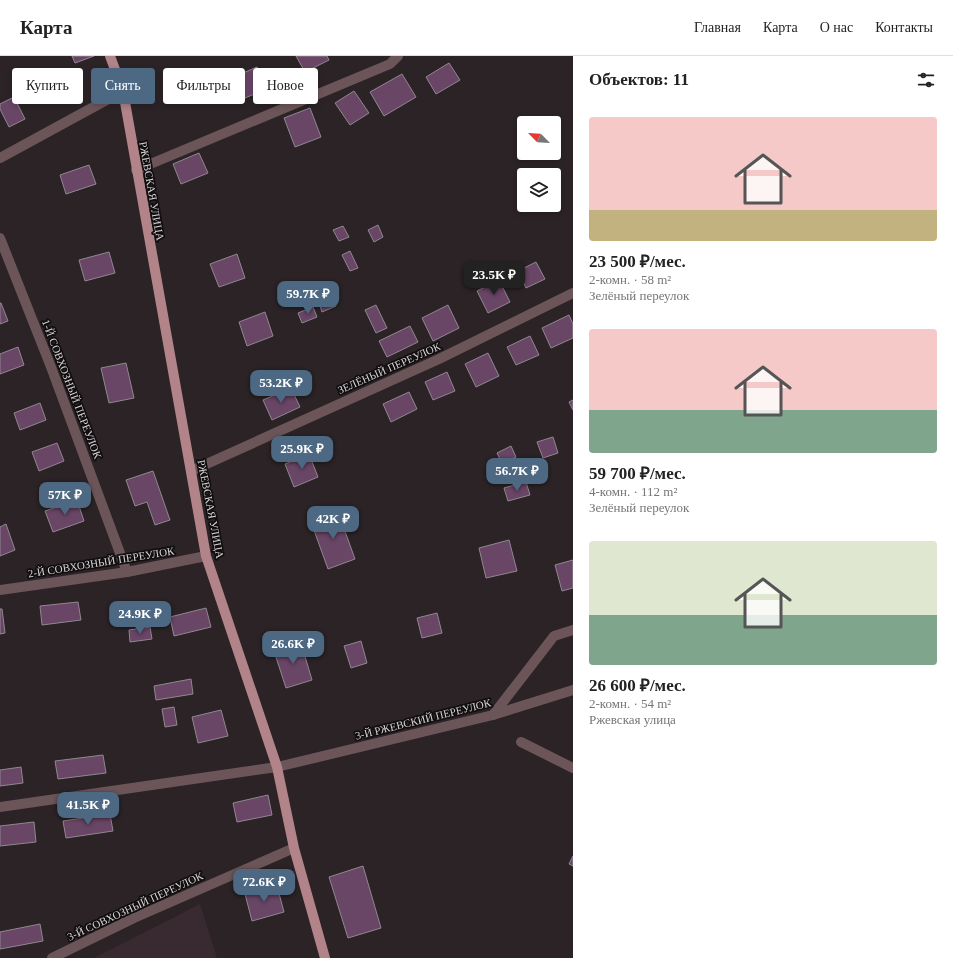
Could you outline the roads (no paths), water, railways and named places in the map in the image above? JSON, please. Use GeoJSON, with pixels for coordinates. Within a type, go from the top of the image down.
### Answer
{"type":"FeatureCollection","features":[{"type":"Feature","properties":{"kind":"main road","name":"РЖЕВСКАЯ УЛИЦА"},"geometry":{"type":"LineString","coordinates":[[110,56],[114,68]]}},
{"type":"Feature","properties":{"kind":"main road","name":"РЖЕВСКАЯ УЛИЦА"},"geometry":{"type":"LineString","coordinates":[[125,104],[206,556],[277,767],[294,848],[325,958]]}},
{"type":"Feature","properties":{"kind":"street"},"geometry":{"type":"LineString","coordinates":[[136,170],[390,64],[398,56]]}},
{"type":"Feature","properties":{"kind":"street"},"geometry":{"type":"LineString","coordinates":[[0,158],[99,104]]}},
{"type":"Feature","properties":{"kind":"street","name":"1-Й СОВХОЗНЫЙ ПЕРЕУЛОК"},"geometry":{"type":"LineString","coordinates":[[0,238],[51,367],[127,572]]}},
{"type":"Feature","properties":{"kind":"street","name":"ЗЕЛЁНЫЙ ПЕРЕУЛОК"},"geometry":{"type":"LineString","coordinates":[[191,471],[438,359],[573,293]]}},
{"type":"Feature","properties":{"kind":"street","name":"2-Й СОВХОЗНЫЙ ПЕРЕУЛОК"},"geometry":{"type":"LineString","coordinates":[[0,590],[127,572],[206,556]]}},
{"type":"Feature","properties":{"kind":"street"},"geometry":{"type":"LineString","coordinates":[[493,714],[554,636],[573,630]]}},
{"type":"Feature","properties":{"kind":"street","name":"3-Й РЖЕВСКИЙ ПЕРЕУЛОК"},"geometry":{"type":"LineString","coordinates":[[277,767],[493,714],[573,690]]}},
{"type":"Feature","properties":{"kind":"street"},"geometry":{"type":"LineString","coordinates":[[521,742],[573,768]]}},
{"type":"Feature","properties":{"kind":"street"},"geometry":{"type":"LineString","coordinates":[[0,808],[277,767]]}},
{"type":"Feature","properties":{"kind":"street","name":"3-Й СОВХОЗНЫЙ ПЕРЕУЛОК"},"geometry":{"type":"LineString","coordinates":[[52,958],[134,918],[294,848]]}}]}
